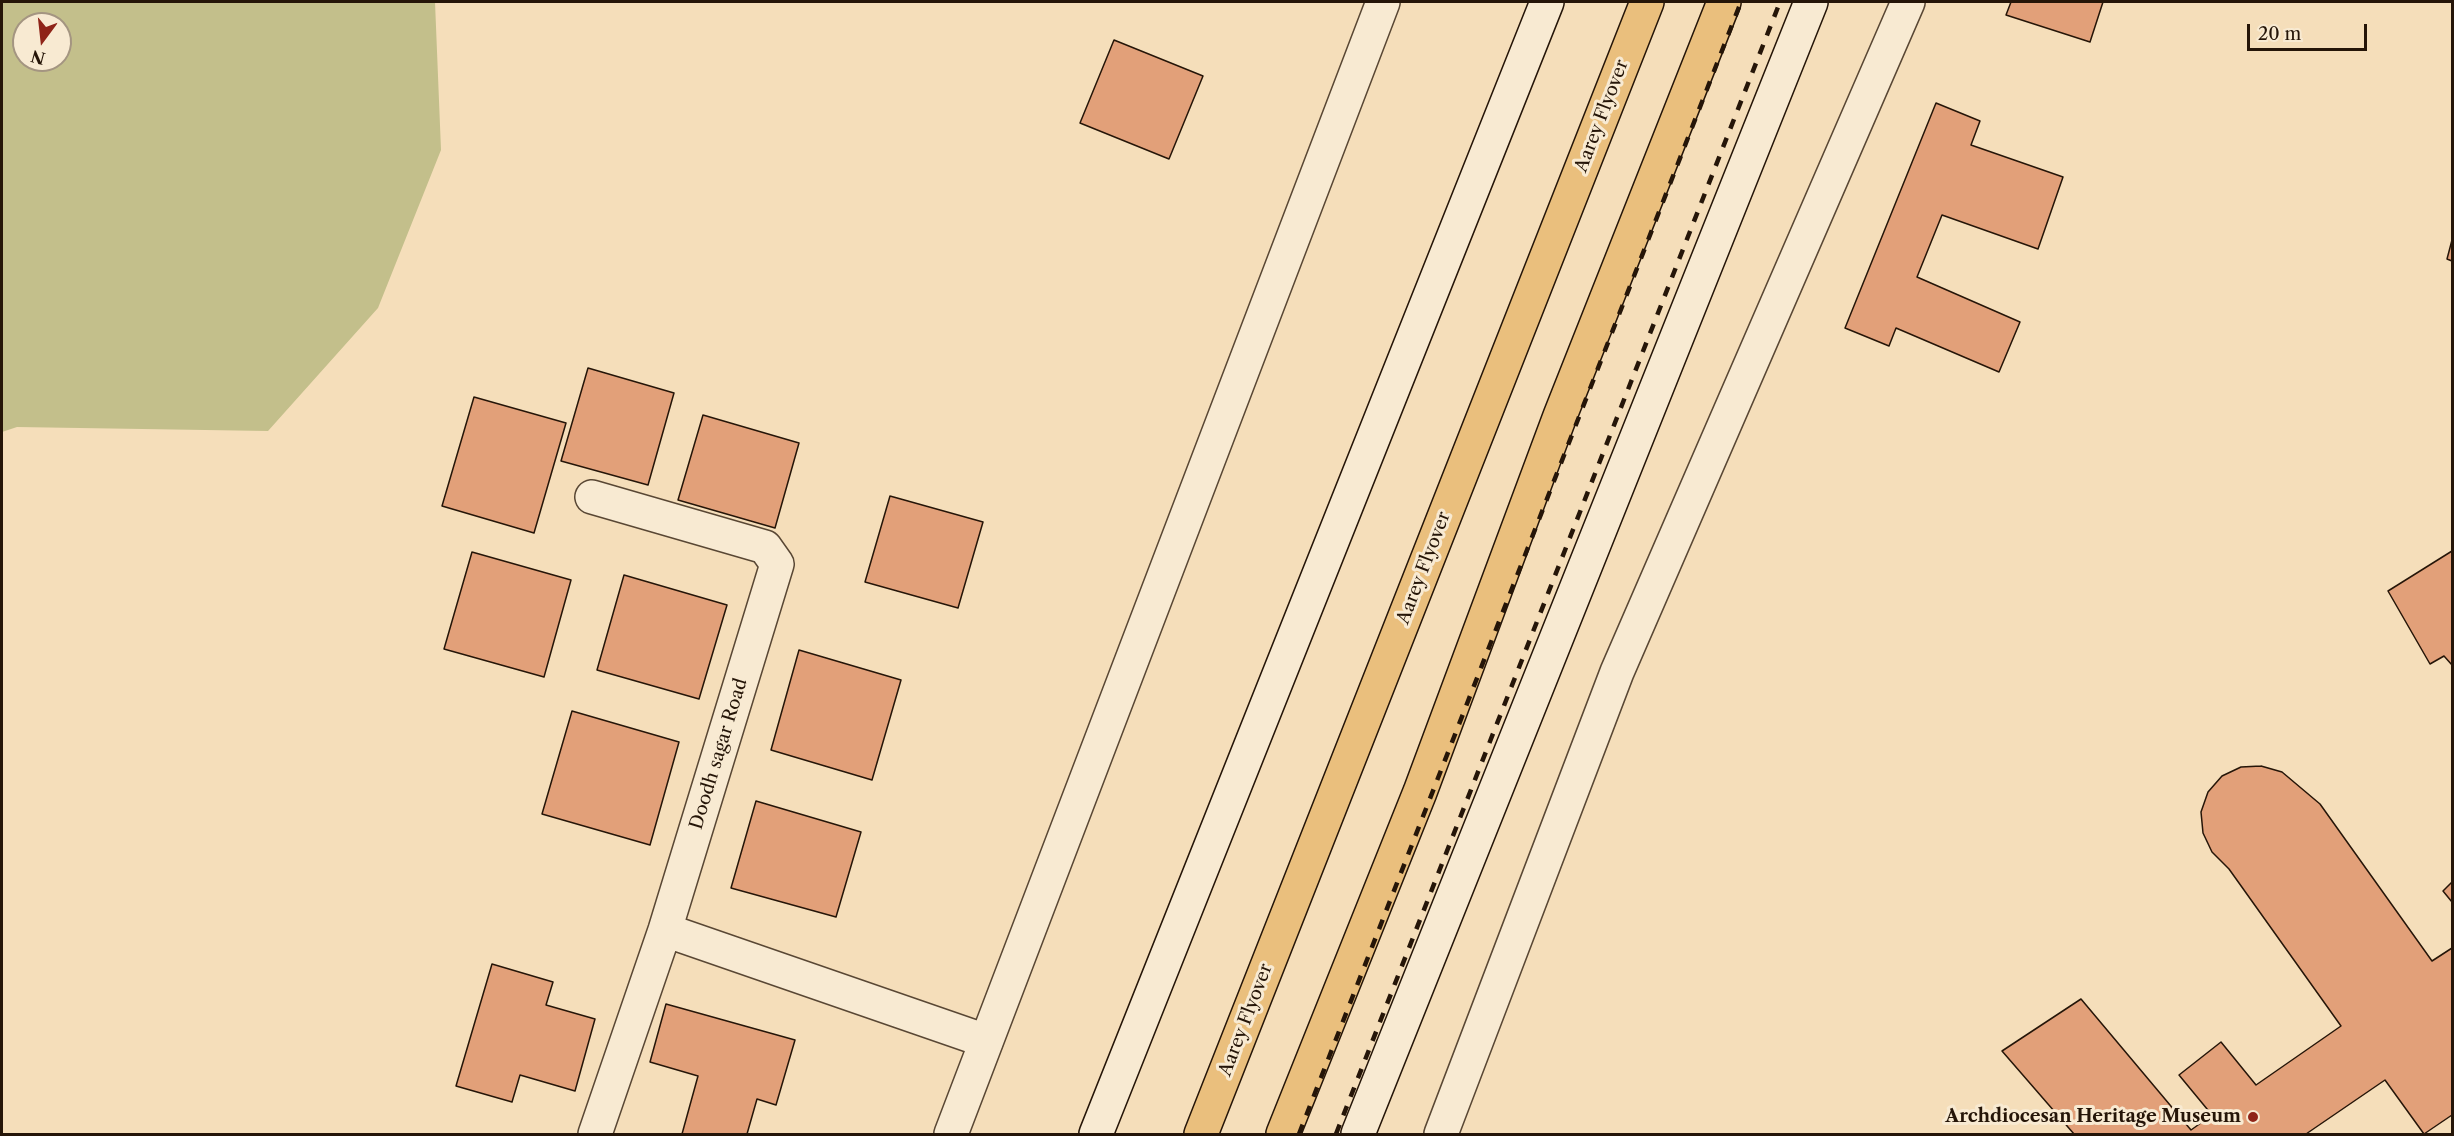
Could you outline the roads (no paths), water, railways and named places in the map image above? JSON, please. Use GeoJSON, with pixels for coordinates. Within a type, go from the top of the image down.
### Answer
{"type":"FeatureCollection","features":[{"type":"Feature","properties":{"kind":"highway","name":"Aarey Flyover"},"geometry":{"type":"LineString","coordinates":[[1201,1134],[1647,2]]}},
{"type":"Feature","properties":{"kind":"highway"},"geometry":{"type":"LineString","coordinates":[[1283,1134],[1420,792],[1560,416],[1724,2]]}},
{"type":"Feature","properties":{"kind":"street"},"geometry":{"type":"LineString","coordinates":[[951,1134],[1383,2]]}},
{"type":"Feature","properties":{"kind":"street"},"geometry":{"type":"LineString","coordinates":[[1096,1134],[1547,2]]}},
{"type":"Feature","properties":{"kind":"street"},"geometry":{"type":"LineString","coordinates":[[1358,1134],[1811,2]]}},
{"type":"Feature","properties":{"kind":"street"},"geometry":{"type":"LineString","coordinates":[[1441,1134],[1617,672],[1908,2]]}},
{"type":"Feature","properties":{"kind":"street","name":"Doodh sagar Road"},"geometry":{"type":"LineString","coordinates":[[592,497],[765,547],[777,564],[665,930],[595,1134]]}},
{"type":"Feature","properties":{"kind":"street"},"geometry":{"type":"LineString","coordinates":[[665,930],[987,1041]]}},
{"type":"Feature","properties":{"kind":"railway"},"geometry":{"type":"LineString","coordinates":[[1299,1134],[1741,2]]}},
{"type":"Feature","properties":{"kind":"railway"},"geometry":{"type":"LineString","coordinates":[[1336,1134],[1780,2]]}},
{"type":"Feature","properties":{"kind":"place","name":"Archdiocesan Heritage Museum"},"geometry":{"type":"Point","coordinates":[2253,1117]}}]}
